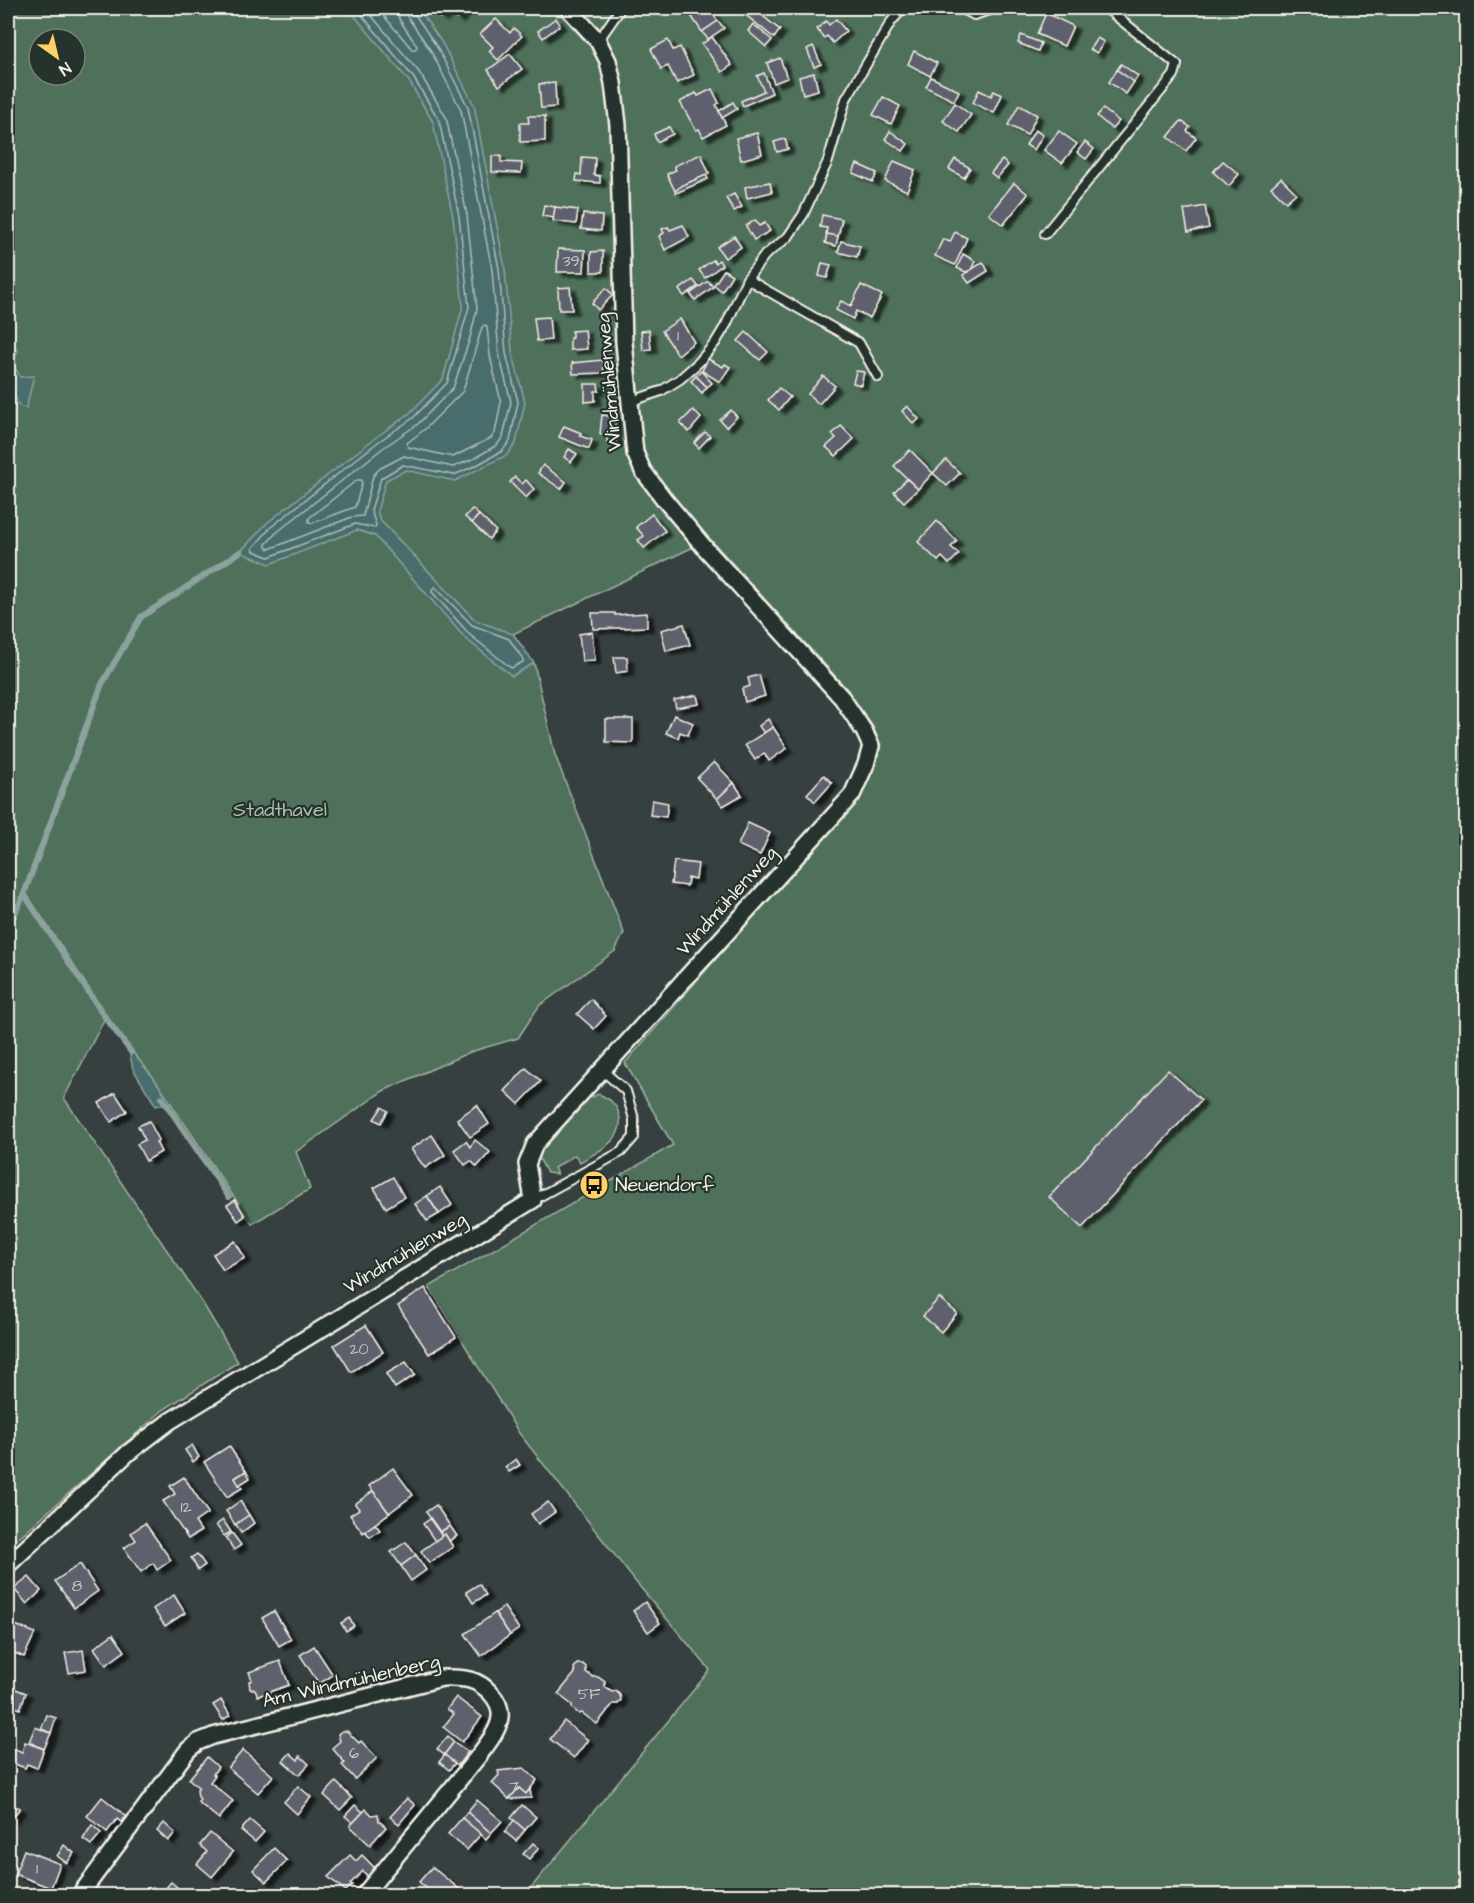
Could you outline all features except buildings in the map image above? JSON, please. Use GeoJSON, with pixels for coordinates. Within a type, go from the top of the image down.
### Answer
{"type":"FeatureCollection","features":[{"type":"Feature","properties":{"kind":"street","name":"Windmühlenweg"},"geometry":{"type":"LineString","coordinates":[[8,1564],[128,1453],[170,1421],[533,1200],[527,1164],[535,1144],[852,795],[866,764],[871,746],[864,730],[842,698],[705,548],[643,471],[635,453],[624,342],[618,125],[608,61],[598,40],[568,8]]}},
{"type":"Feature","properties":{"kind":"street","name":"Am Windmühlenberg"},"geometry":{"type":"LineString","coordinates":[[79,1896],[188,1750],[198,1742],[213,1736],[442,1678],[468,1679],[481,1685],[493,1695],[499,1706],[501,1719],[493,1734],[477,1758],[363,1896]]}},
{"type":"Feature","properties":{"kind":"lane"},"geometry":{"type":"LineString","coordinates":[[598,40],[621,8]]}},
{"type":"Feature","properties":{"kind":"lane"},"geometry":{"type":"LineString","coordinates":[[629,402],[661,391],[680,379],[716,343],[747,279],[765,255],[789,237],[803,215],[828,161],[846,99],[891,22],[903,8]]}},
{"type":"Feature","properties":{"kind":"lane"},"geometry":{"type":"LineString","coordinates":[[961,8],[974,15],[997,8]]}},
{"type":"Feature","properties":{"kind":"lane"},"geometry":{"type":"LineString","coordinates":[[1045,234],[1174,75],[1177,66],[1106,8]]}},
{"type":"Feature","properties":{"kind":"lane"},"geometry":{"type":"LineString","coordinates":[[747,279],[859,343],[878,377]]}},
{"type":"Feature","properties":{"kind":"lane"},"geometry":{"type":"LineString","coordinates":[[533,1200],[621,1152],[634,1137],[634,1119],[626,1090],[602,1070]]}},
{"type":"Feature","properties":{"kind":"green space","name":"Stadthavel"},"geometry":{"type":"Polygon","coordinates":[[[8,8],[1466,8],[1466,1895],[525,1895],[710,1670],[635,1581],[519,1433],[429,1287],[673,1145],[625,1063],[860,794],[876,764],[881,745],[873,727],[847,689],[710,539],[513,634],[534,663],[555,755],[624,933],[615,951],[539,1006],[518,1038],[470,1052],[383,1091],[296,1152],[310,1189],[252,1224],[153,1077],[105,1018],[64,1098],[202,1302],[238,1362],[163,1410],[8,1547],[8,8]]]}},
{"type":"Feature","properties":{"kind":"green space"},"geometry":{"type":"Polygon","coordinates":[[[599,1094],[612,1102],[618,1110],[620,1123],[615,1138],[603,1149],[580,1162],[575,1155],[554,1168],[557,1174],[547,1173],[539,1158],[541,1151],[587,1099],[599,1094]]]}},
{"type":"Feature","properties":{"kind":"water"},"geometry":{"type":"Polygon","coordinates":[[[348,8],[418,8],[442,43],[474,105],[505,269],[512,351],[525,402],[516,443],[507,455],[455,481],[406,470],[386,480],[377,511],[380,520],[475,620],[513,634],[534,663],[512,676],[466,639],[375,536],[357,530],[270,564],[240,552],[267,523],[410,413],[443,379],[463,306],[453,217],[433,122],[409,81],[348,8]]]}},
{"type":"Feature","properties":{"kind":"water"},"geometry":{"type":"Polygon","coordinates":[[[8,324],[10,341],[18,350],[13,364],[20,377],[34,376],[26,408],[19,406],[8,379],[8,324]]]}},
{"type":"Feature","properties":{"kind":"water"},"geometry":{"type":"Polygon","coordinates":[[[128,1047],[171,1103],[156,1106],[133,1069],[128,1047]]]}},
{"type":"Feature","properties":{"kind":"waterway"},"geometry":{"type":"LineString","coordinates":[[8,928],[24,894],[102,684],[141,617],[240,552]]}},
{"type":"Feature","properties":{"kind":"waterway"},"geometry":{"type":"LineString","coordinates":[[24,894],[105,1017],[131,1052]]}},
{"type":"Feature","properties":{"kind":"waterway"},"geometry":{"type":"LineString","coordinates":[[162,1098],[229,1197]]}},
{"type":"Feature","properties":{"kind":"place","name":"Neuendorf"},"geometry":{"type":"Point","coordinates":[594,1185]}}]}
